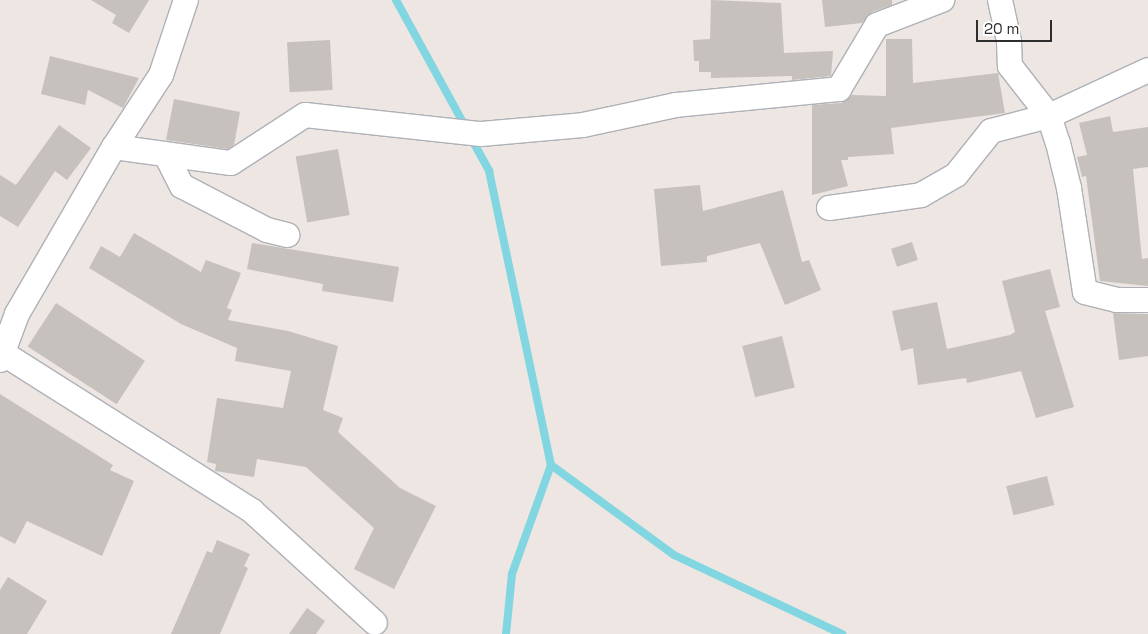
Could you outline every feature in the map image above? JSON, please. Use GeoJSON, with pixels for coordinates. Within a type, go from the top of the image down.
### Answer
{"type":"FeatureCollection","features":[{"type":"Feature","properties":{"kind":"street"},"geometry":{"type":"LineString","coordinates":[[186,0],[161,75],[8,309],[2,357],[252,511],[375,623]]}},
{"type":"Feature","properties":{"kind":"street"},"geometry":{"type":"LineString","coordinates":[[114,147],[231,163],[305,115],[470,134],[583,125],[676,105],[839,89],[877,25],[942,0]]}},
{"type":"Feature","properties":{"kind":"street"},"geometry":{"type":"LineString","coordinates":[[1000,0],[1009,41],[1010,66],[1049,116],[1069,188],[1085,292],[1117,300],[1148,300]]}},
{"type":"Feature","properties":{"kind":"street"},"geometry":{"type":"LineString","coordinates":[[829,208],[921,195],[956,176],[991,131],[1049,116],[1148,70]]}},
{"type":"Feature","properties":{"kind":"street"},"geometry":{"type":"LineString","coordinates":[[166,155],[182,186],[267,230],[287,235]]}},
{"type":"Feature","properties":{"kind":"building"},"geometry":{"type":"Polygon","coordinates":[[[91,0],[149,0],[129,33],[112,23],[116,15],[91,0]]]}},
{"type":"Feature","properties":{"kind":"building"},"geometry":{"type":"Polygon","coordinates":[[[711,0],[781,3],[784,53],[833,51],[831,76],[792,80],[792,76],[711,78],[711,72],[699,72],[699,61],[694,61],[693,40],[710,39],[711,0]]]}},
{"type":"Feature","properties":{"kind":"building"},"geometry":{"type":"Polygon","coordinates":[[[822,0],[892,0],[892,5],[872,12],[862,23],[825,27],[822,0]]]}},
{"type":"Feature","properties":{"kind":"building"},"geometry":{"type":"Polygon","coordinates":[[[886,39],[912,39],[913,83],[998,73],[1005,113],[891,128],[894,154],[848,157],[848,160],[841,160],[848,186],[812,195],[812,105],[841,103],[852,95],[886,96],[886,39]]]}},
{"type":"Feature","properties":{"kind":"building"},"geometry":{"type":"Polygon","coordinates":[[[330,40],[333,90],[290,92],[287,42],[330,40]]]}},
{"type":"Feature","properties":{"kind":"building"},"geometry":{"type":"Polygon","coordinates":[[[50,56],[139,78],[123,108],[88,90],[85,105],[41,94],[50,56]]]}},
{"type":"Feature","properties":{"kind":"building"},"geometry":{"type":"Polygon","coordinates":[[[174,99],[240,112],[234,145],[228,149],[166,140],[174,99]]]}},
{"type":"Feature","properties":{"kind":"building"},"geometry":{"type":"Polygon","coordinates":[[[1110,116],[1113,132],[1148,127],[1148,167],[1133,169],[1142,259],[1148,258],[1148,286],[1100,281],[1086,176],[1082,177],[1077,157],[1087,155],[1079,123],[1110,116]]]}},
{"type":"Feature","properties":{"kind":"building"},"geometry":{"type":"Polygon","coordinates":[[[59,125],[91,148],[67,180],[55,171],[18,227],[0,216],[0,175],[16,185],[59,125]]]}},
{"type":"Feature","properties":{"kind":"building"},"geometry":{"type":"Polygon","coordinates":[[[338,149],[350,215],[307,222],[296,156],[338,149]]]}},
{"type":"Feature","properties":{"kind":"building"},"geometry":{"type":"Polygon","coordinates":[[[700,185],[703,211],[783,190],[802,262],[809,260],[821,290],[785,305],[760,243],[707,256],[707,262],[661,266],[654,189],[700,185]]]}},
{"type":"Feature","properties":{"kind":"building"},"geometry":{"type":"Polygon","coordinates":[[[134,233],[201,272],[206,260],[241,273],[227,308],[232,310],[228,320],[288,331],[338,346],[323,410],[343,418],[338,432],[400,488],[436,506],[394,589],[354,569],[374,528],[306,467],[257,459],[254,477],[215,471],[216,464],[207,462],[217,398],[283,408],[291,371],[235,361],[237,348],[181,324],[89,268],[101,246],[120,257],[134,233]]]}},
{"type":"Feature","properties":{"kind":"building"},"geometry":{"type":"Polygon","coordinates":[[[912,242],[918,260],[897,267],[891,249],[912,242]]]}},
{"type":"Feature","properties":{"kind":"building"},"geometry":{"type":"Polygon","coordinates":[[[252,243],[399,267],[393,302],[322,291],[323,284],[247,269],[252,243]]]}},
{"type":"Feature","properties":{"kind":"building"},"geometry":{"type":"Polygon","coordinates":[[[1050,269],[1060,307],[1045,311],[1074,407],[1036,418],[1021,371],[967,383],[966,378],[918,385],[913,348],[901,351],[892,311],[937,302],[947,349],[1010,335],[1015,332],[1002,281],[1050,269]]]}},
{"type":"Feature","properties":{"kind":"building"},"geometry":{"type":"Polygon","coordinates":[[[56,303],[145,361],[117,404],[28,347],[56,303]]]}},
{"type":"Feature","properties":{"kind":"building"},"geometry":{"type":"Polygon","coordinates":[[[1113,313],[1148,314],[1148,356],[1119,360],[1113,313]]]}},
{"type":"Feature","properties":{"kind":"building"},"geometry":{"type":"Polygon","coordinates":[[[782,336],[795,387],[755,397],[742,346],[782,336]]]}},
{"type":"Feature","properties":{"kind":"building"},"geometry":{"type":"Polygon","coordinates":[[[0,394],[113,465],[110,470],[134,481],[102,556],[27,521],[15,544],[0,536],[0,394]]]}},
{"type":"Feature","properties":{"kind":"building"},"geometry":{"type":"Polygon","coordinates":[[[1047,476],[1054,505],[1014,515],[1006,486],[1047,476]]]}},
{"type":"Feature","properties":{"kind":"building"},"geometry":{"type":"Polygon","coordinates":[[[217,540],[250,554],[244,566],[248,568],[220,634],[171,634],[207,551],[212,553],[217,540]]]}},
{"type":"Feature","properties":{"kind":"building"},"geometry":{"type":"Polygon","coordinates":[[[8,577],[47,601],[27,634],[0,634],[0,590],[8,577]]]}},
{"type":"Feature","properties":{"kind":"building"},"geometry":{"type":"Polygon","coordinates":[[[307,608],[325,621],[316,634],[289,634],[307,608]]]}},
{"type":"Feature","properties":{"kind":"waterway"},"geometry":{"type":"LineString","coordinates":[[396,0],[466,128]]}},
{"type":"Feature","properties":{"kind":"waterway"},"geometry":{"type":"LineString","coordinates":[[471,138],[489,171],[551,465],[512,574],[506,634]]}},
{"type":"Feature","properties":{"kind":"waterway"},"geometry":{"type":"LineString","coordinates":[[551,465],[674,555],[842,634]]}}]}
